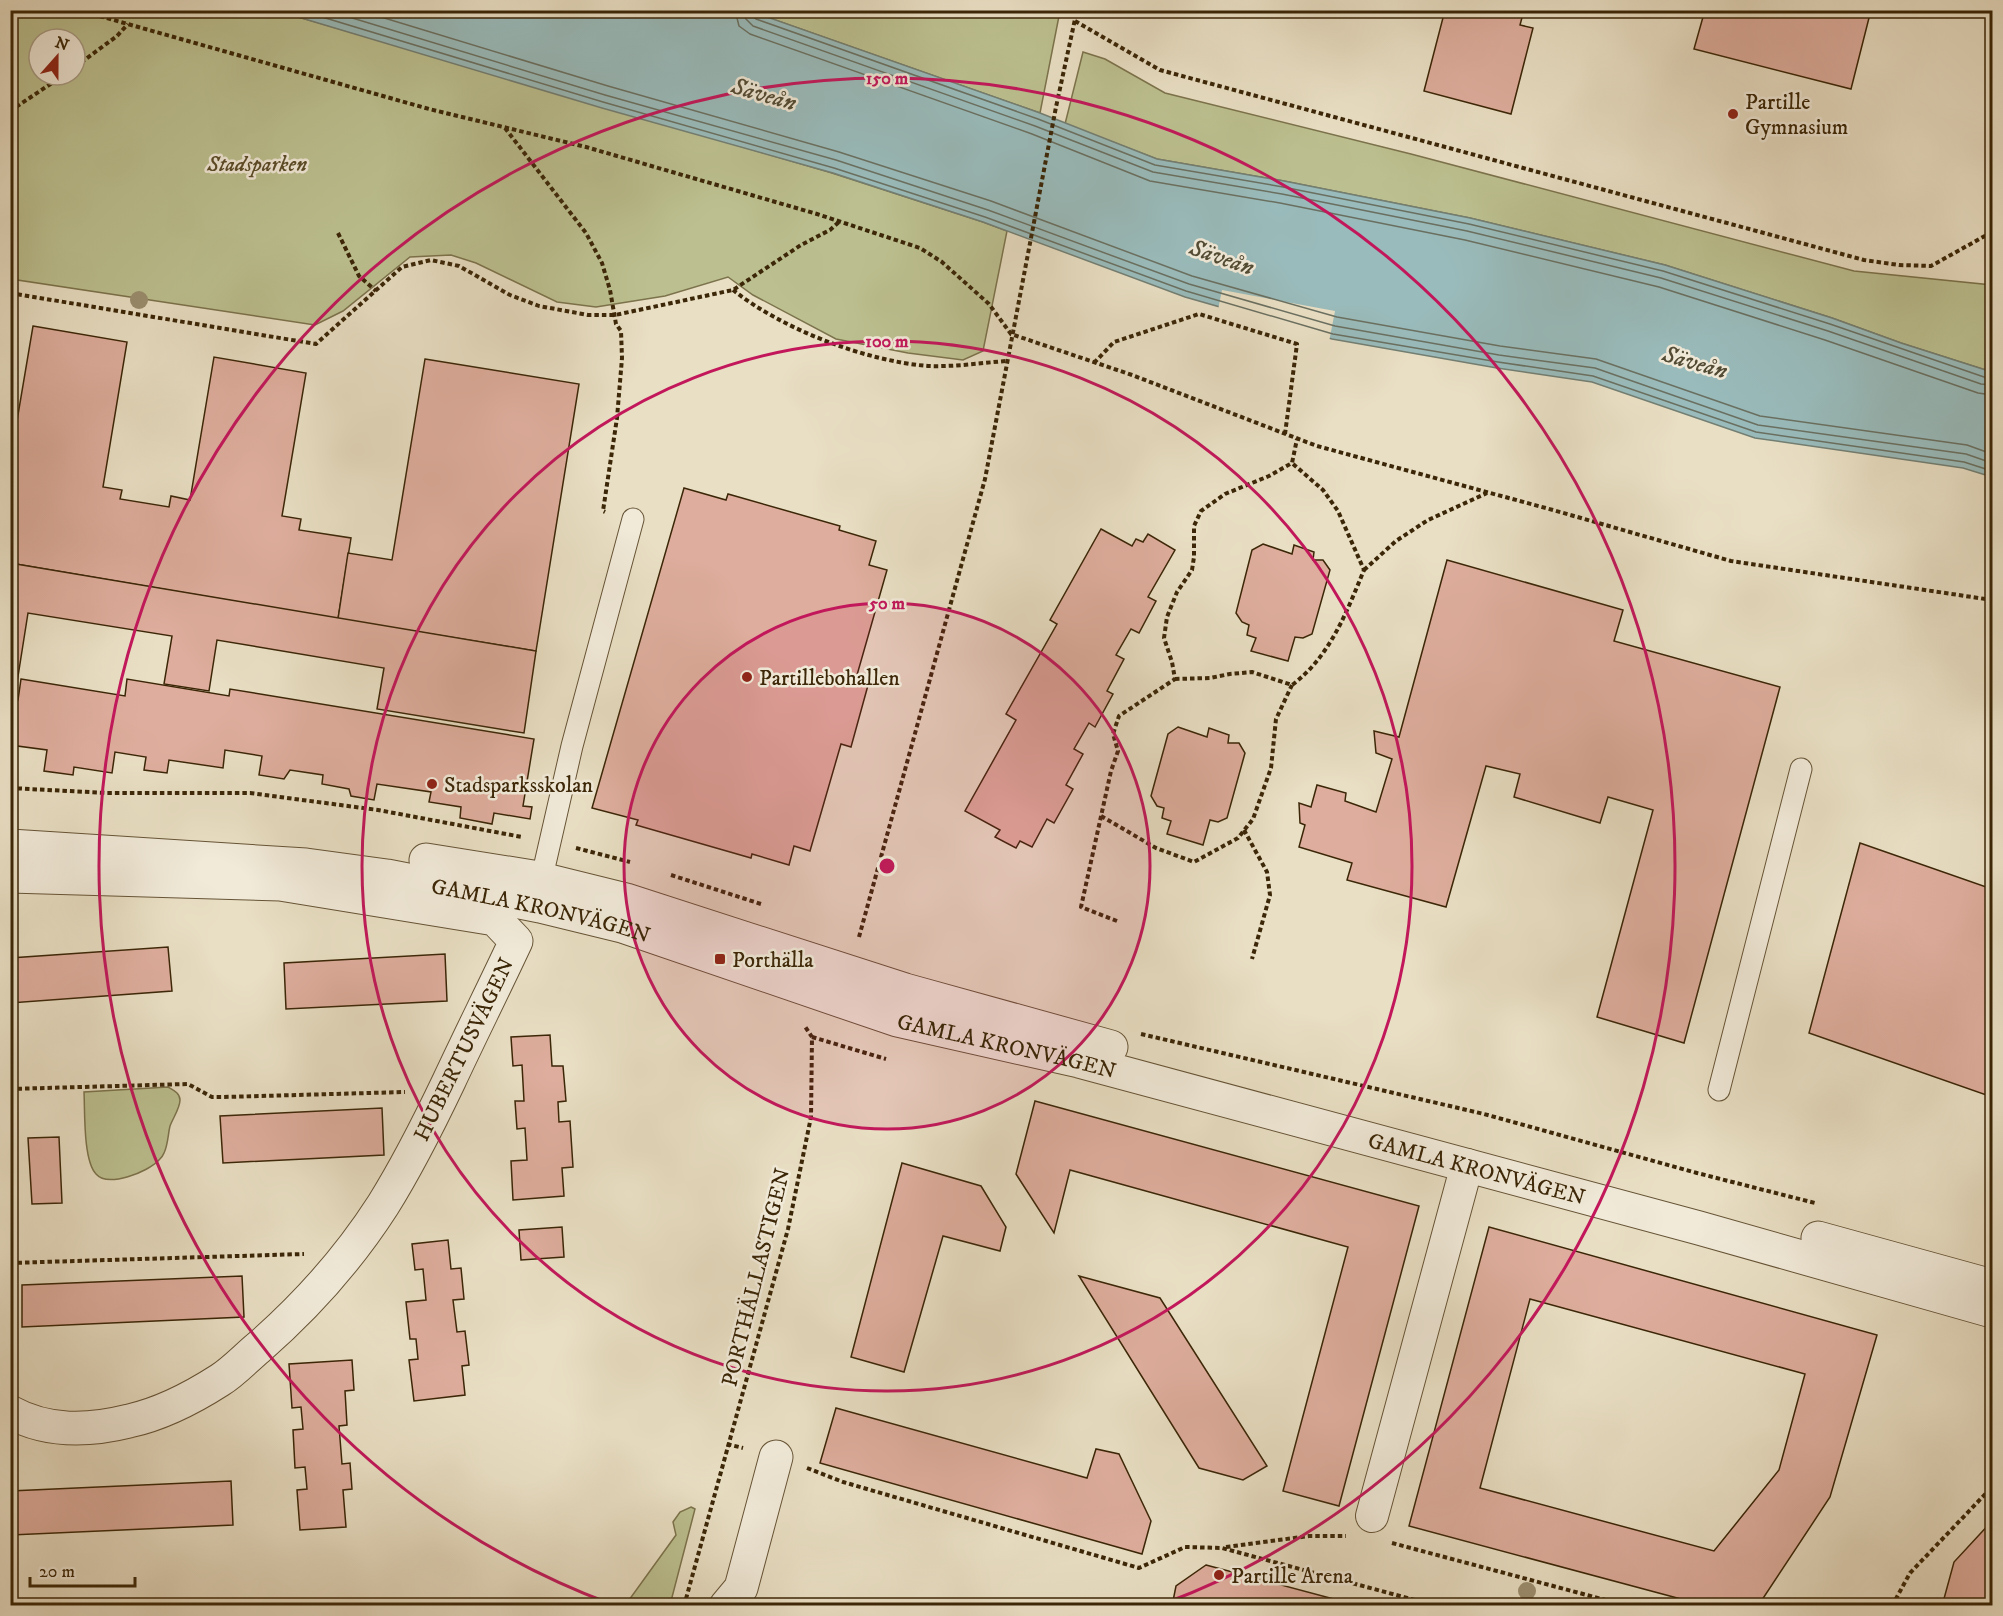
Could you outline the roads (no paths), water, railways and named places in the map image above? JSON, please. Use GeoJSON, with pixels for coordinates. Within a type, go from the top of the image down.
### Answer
{"type":"FeatureCollection","features":[{"type":"Feature","properties":{"kind":"street","name":"GAMLA KRONVÄGEN"},"geometry":{"type":"LineString","coordinates":[[10,823],[315,843],[538,892],[622,927],[897,1020],[1079,1061],[1699,1228],[1992,1311]]}},
{"type":"Feature","properties":{"kind":"street","name":"GAMLA KRONVÄGEN"},"geometry":{"type":"LineString","coordinates":[[10,846],[306,865],[464,890],[538,892],[626,900],[905,990],[1992,1286]]}},
{"type":"Feature","properties":{"kind":"street","name":"HUBERTUSVÄGEN"},"geometry":{"type":"LineString","coordinates":[[10,876],[280,884],[495,919],[516,941],[423,1134],[383,1204],[351,1250],[274,1334],[221,1380],[154,1415],[106,1427],[74,1429],[46,1427],[10,1412]]}},
{"type":"Feature","properties":{"kind":"street"},"geometry":{"type":"LineString","coordinates":[[1363,1526],[1467,1165]]}},
{"type":"Feature","properties":{"kind":"street"},"geometry":{"type":"LineString","coordinates":[[738,1600],[788,1461]]}},
{"type":"Feature","properties":{"kind":"lane"},"geometry":{"type":"LineString","coordinates":[[538,892],[572,746],[633,519]]}},
{"type":"Feature","properties":{"kind":"lane"},"geometry":{"type":"LineString","coordinates":[[1719,1090],[1801,770]]}},
{"type":"Feature","properties":{"kind":"water","name":"Säveån"},"geometry":{"type":"Polygon","coordinates":[[[278,11],[750,11],[1040,113],[1157,159],[1284,181],[1470,218],[1665,265],[1992,372],[1992,477],[1963,468],[1755,438],[1592,382],[1332,339],[1185,297],[983,222],[833,173],[602,108],[278,11]]]}},
{"type":"Feature","properties":{"kind":"place","name":"Partille Gymnasium"},"geometry":{"type":"Point","coordinates":[1733,114]}},
{"type":"Feature","properties":{"kind":"place","name":"Partillebohallen"},"geometry":{"type":"Point","coordinates":[747,677]}},
{"type":"Feature","properties":{"kind":"place","name":"Stadsparksskolan"},"geometry":{"type":"Point","coordinates":[432,784]}},
{"type":"Feature","properties":{"kind":"place","name":"Porthälla"},"geometry":{"type":"Point","coordinates":[720,959]}},
{"type":"Feature","properties":{"kind":"place","name":"Partille Arena"},"geometry":{"type":"Point","coordinates":[1219,1575]}},
{"type":"Feature","properties":{"kind":"park label","name":"Stadsparken"},"geometry":{"type":"Point","coordinates":[257,163]}}]}
